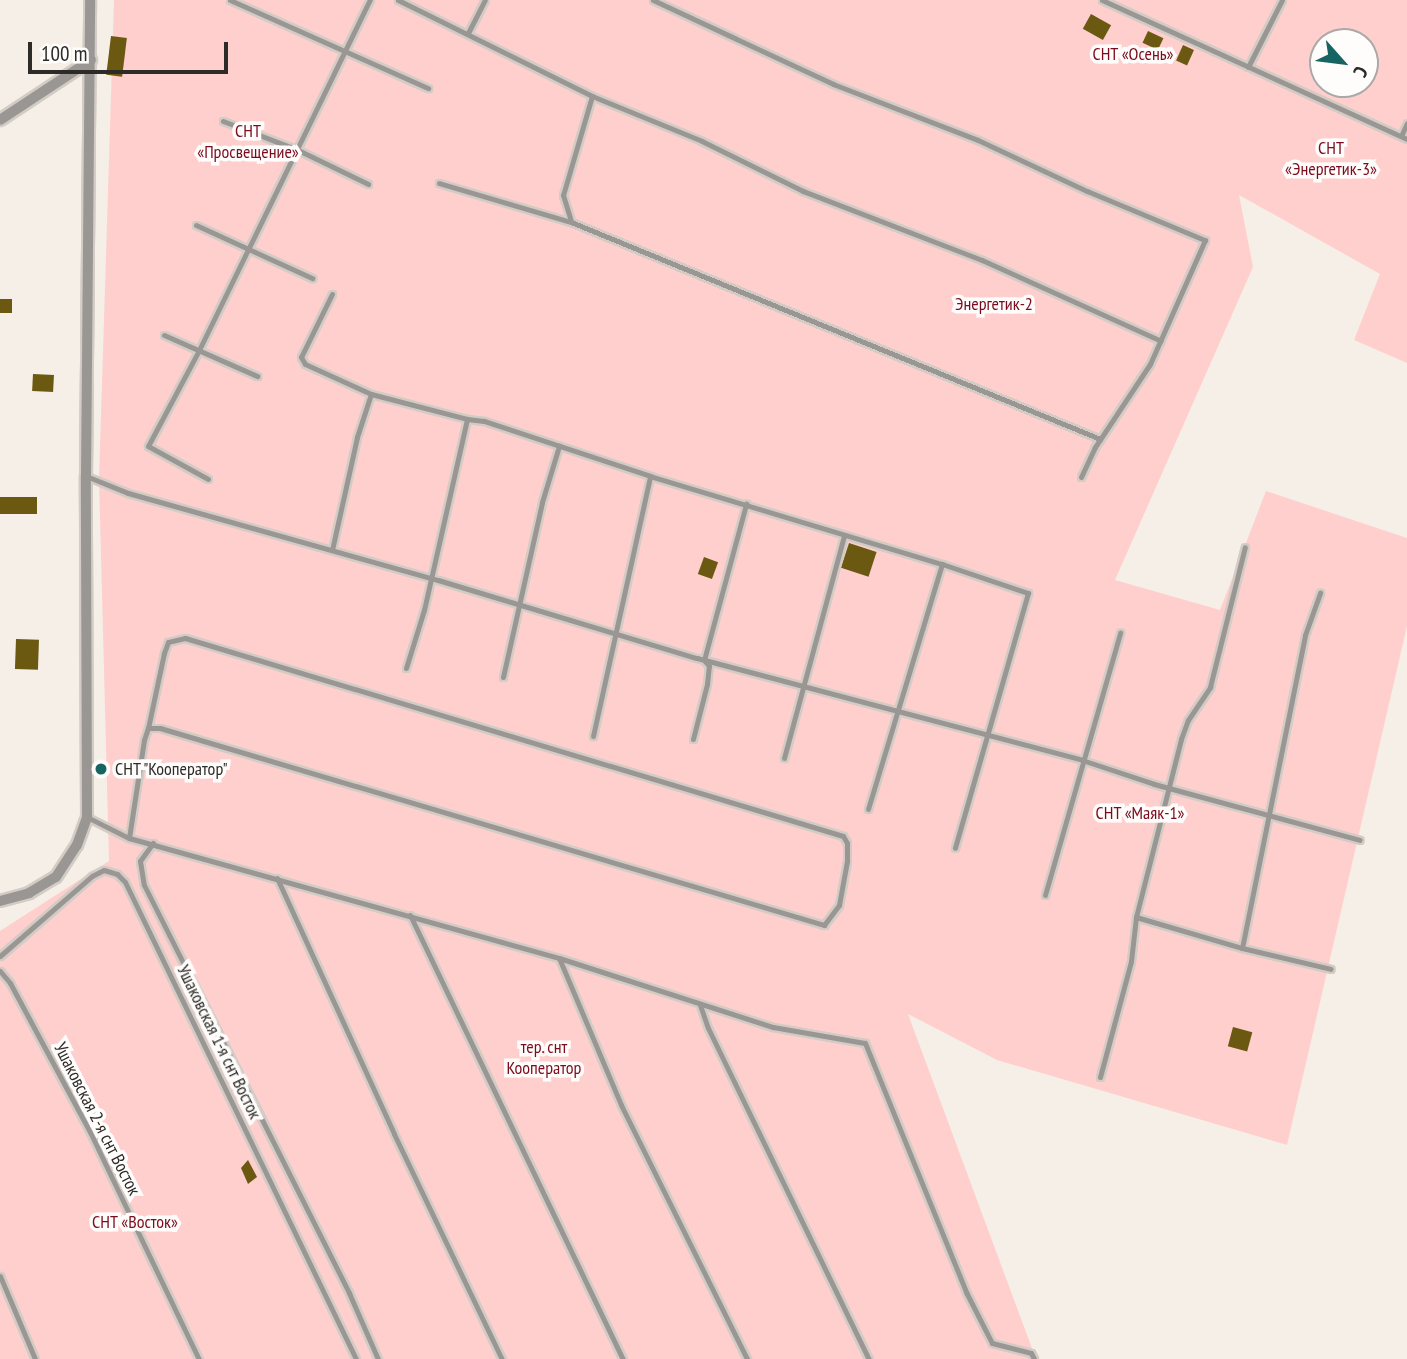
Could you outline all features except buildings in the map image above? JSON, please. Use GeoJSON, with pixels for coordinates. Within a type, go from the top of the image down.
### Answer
{"type":"FeatureCollection","features":[{"type":"Feature","properties":{"kind":"street"},"geometry":{"type":"LineString","coordinates":[[0,901],[29,893],[56,877],[77,845],[87,817],[86,476],[90,0]]}},
{"type":"Feature","properties":{"kind":"street"},"geometry":{"type":"LineString","coordinates":[[0,120],[91,60]]}},
{"type":"Feature","properties":{"kind":"lane"},"geometry":{"type":"LineString","coordinates":[[230,0],[428,88]]}},
{"type":"Feature","properties":{"kind":"lane"},"geometry":{"type":"LineString","coordinates":[[208,479],[148,446],[199,350],[370,0]]}},
{"type":"Feature","properties":{"kind":"lane"},"geometry":{"type":"LineString","coordinates":[[398,0],[592,96],[702,141],[803,191],[982,260],[1161,341]]}},
{"type":"Feature","properties":{"kind":"lane"},"geometry":{"type":"LineString","coordinates":[[468,33],[485,0]]}},
{"type":"Feature","properties":{"kind":"lane"},"geometry":{"type":"LineString","coordinates":[[653,0],[832,84],[978,140],[1087,191],[1205,240],[1161,341],[1100,439],[1081,477]]}},
{"type":"Feature","properties":{"kind":"lane"},"geometry":{"type":"LineString","coordinates":[[1102,0],[1404,137],[1407,123]]}},
{"type":"Feature","properties":{"kind":"lane"},"geometry":{"type":"LineString","coordinates":[[1248,67],[1282,0]]}},
{"type":"Feature","properties":{"kind":"lane"},"geometry":{"type":"LineString","coordinates":[[571,222],[563,195],[592,96]]}},
{"type":"Feature","properties":{"kind":"lane"},"geometry":{"type":"LineString","coordinates":[[223,121],[298,150],[368,184]]}},
{"type":"Feature","properties":{"kind":"lane"},"geometry":{"type":"LineString","coordinates":[[439,183],[571,222],[1100,439]]}},
{"type":"Feature","properties":{"kind":"lane"},"geometry":{"type":"LineString","coordinates":[[195,226],[312,278]]}},
{"type":"Feature","properties":{"kind":"lane"},"geometry":{"type":"LineString","coordinates":[[332,294],[301,357],[305,364],[371,394],[484,421],[650,476],[942,564],[1028,593],[955,848]]}},
{"type":"Feature","properties":{"kind":"lane"},"geometry":{"type":"LineString","coordinates":[[164,335],[257,376]]}},
{"type":"Feature","properties":{"kind":"lane"},"geometry":{"type":"LineString","coordinates":[[332,550],[357,437],[371,394]]}},
{"type":"Feature","properties":{"kind":"lane"},"geometry":{"type":"LineString","coordinates":[[407,668],[467,419]]}},
{"type":"Feature","properties":{"kind":"lane"},"geometry":{"type":"LineString","coordinates":[[503,677],[542,502],[559,446]]}},
{"type":"Feature","properties":{"kind":"lane"},"geometry":{"type":"LineString","coordinates":[[86,476],[128,493],[429,577],[704,660],[1082,760],[1170,788],[1360,840]]}},
{"type":"Feature","properties":{"kind":"lane"},"geometry":{"type":"LineString","coordinates":[[593,736],[650,476]]}},
{"type":"Feature","properties":{"kind":"lane"},"geometry":{"type":"LineString","coordinates":[[704,660],[746,504]]}},
{"type":"Feature","properties":{"kind":"lane"},"geometry":{"type":"LineString","coordinates":[[784,758],[844,536]]}},
{"type":"Feature","properties":{"kind":"lane"},"geometry":{"type":"LineString","coordinates":[[1100,1077],[1130,961],[1136,917],[1188,720],[1210,687],[1245,547]]}},
{"type":"Feature","properties":{"kind":"lane"},"geometry":{"type":"LineString","coordinates":[[868,809],[895,711],[942,564]]}},
{"type":"Feature","properties":{"kind":"lane"},"geometry":{"type":"LineString","coordinates":[[1242,948],[1305,635],[1320,593]]}},
{"type":"Feature","properties":{"kind":"lane"},"geometry":{"type":"LineString","coordinates":[[1045,895],[1120,634]]}},
{"type":"Feature","properties":{"kind":"lane"},"geometry":{"type":"LineString","coordinates":[[129,838],[148,728],[164,653],[168,642],[184,638],[843,836],[847,843],[847,861],[839,905],[824,925],[549,846],[314,772],[160,728],[148,728]]}},
{"type":"Feature","properties":{"kind":"lane"},"geometry":{"type":"LineString","coordinates":[[693,739],[707,684],[709,666],[704,660]]}},
{"type":"Feature","properties":{"kind":"lane"},"geometry":{"type":"LineString","coordinates":[[87,817],[129,838],[559,958],[773,1027],[865,1043],[930,1208],[966,1292],[992,1343],[1031,1353],[1034,1359]]}},
{"type":"Feature","properties":{"kind":"lane"},"geometry":{"type":"LineString","coordinates":[[153,843],[139,861],[144,885],[343,1280],[378,1359]]}},
{"type":"Feature","properties":{"kind":"lane","name":"Ушаковская 1-я снт Восток"},"geometry":{"type":"LineString","coordinates":[[0,956],[92,876],[104,870],[117,874],[125,882],[356,1359]]}},
{"type":"Feature","properties":{"kind":"lane"},"geometry":{"type":"LineString","coordinates":[[277,878],[394,1134],[502,1359]]}},
{"type":"Feature","properties":{"kind":"lane"},"geometry":{"type":"LineString","coordinates":[[410,915],[623,1359]]}},
{"type":"Feature","properties":{"kind":"lane"},"geometry":{"type":"LineString","coordinates":[[1136,917],[1242,948],[1331,969]]}},
{"type":"Feature","properties":{"kind":"lane"},"geometry":{"type":"LineString","coordinates":[[559,958],[621,1105],[747,1359]]}},
{"type":"Feature","properties":{"kind":"lane","name":"Ушаковская 2-я снт Восток"},"geometry":{"type":"LineString","coordinates":[[0,971],[10,983],[90,1132],[199,1359]]}},
{"type":"Feature","properties":{"kind":"lane"},"geometry":{"type":"LineString","coordinates":[[700,1004],[708,1028],[869,1359]]}},
{"type":"Feature","properties":{"kind":"lane"},"geometry":{"type":"LineString","coordinates":[[0,1276],[35,1359]]}},
{"type":"Feature","properties":{"kind":"green space"},"geometry":{"type":"Polygon","coordinates":[[[114,0],[1407,0],[1407,363],[1354,340],[1380,274],[1239,195],[1253,267],[1115,580],[1220,610],[1266,491],[1407,538],[1407,626],[1287,1145],[997,1060],[908,1014],[1036,1359],[360,1359],[163,970],[354,1359],[0,1359],[0,931],[109,861],[99,479],[114,0]]]}},
{"type":"Feature","properties":{"kind":"place","name":"СНТ \"Кооператор\""},"geometry":{"type":"Point","coordinates":[101,769]}},
{"type":"Feature","properties":{"kind":"park label","name":"СНТ «Осень»"},"geometry":{"type":"Point","coordinates":[1133,54]}},
{"type":"Feature","properties":{"kind":"park label","name":"СНТ «Просвещение»"},"geometry":{"type":"Point","coordinates":[248,142]}},
{"type":"Feature","properties":{"kind":"park label","name":"СНТ «Энергетик-3»"},"geometry":{"type":"Point","coordinates":[1331,159]}},
{"type":"Feature","properties":{"kind":"park label","name":"Энергетик-2"},"geometry":{"type":"Point","coordinates":[994,304]}},
{"type":"Feature","properties":{"kind":"park label","name":"СНТ «Маяк-1»"},"geometry":{"type":"Point","coordinates":[1140,813]}},
{"type":"Feature","properties":{"kind":"park label","name":"тер. снт Кооператор"},"geometry":{"type":"Point","coordinates":[544,1058]}},
{"type":"Feature","properties":{"kind":"park label","name":"СНТ «Восток»"},"geometry":{"type":"Point","coordinates":[135,1222]}}]}
